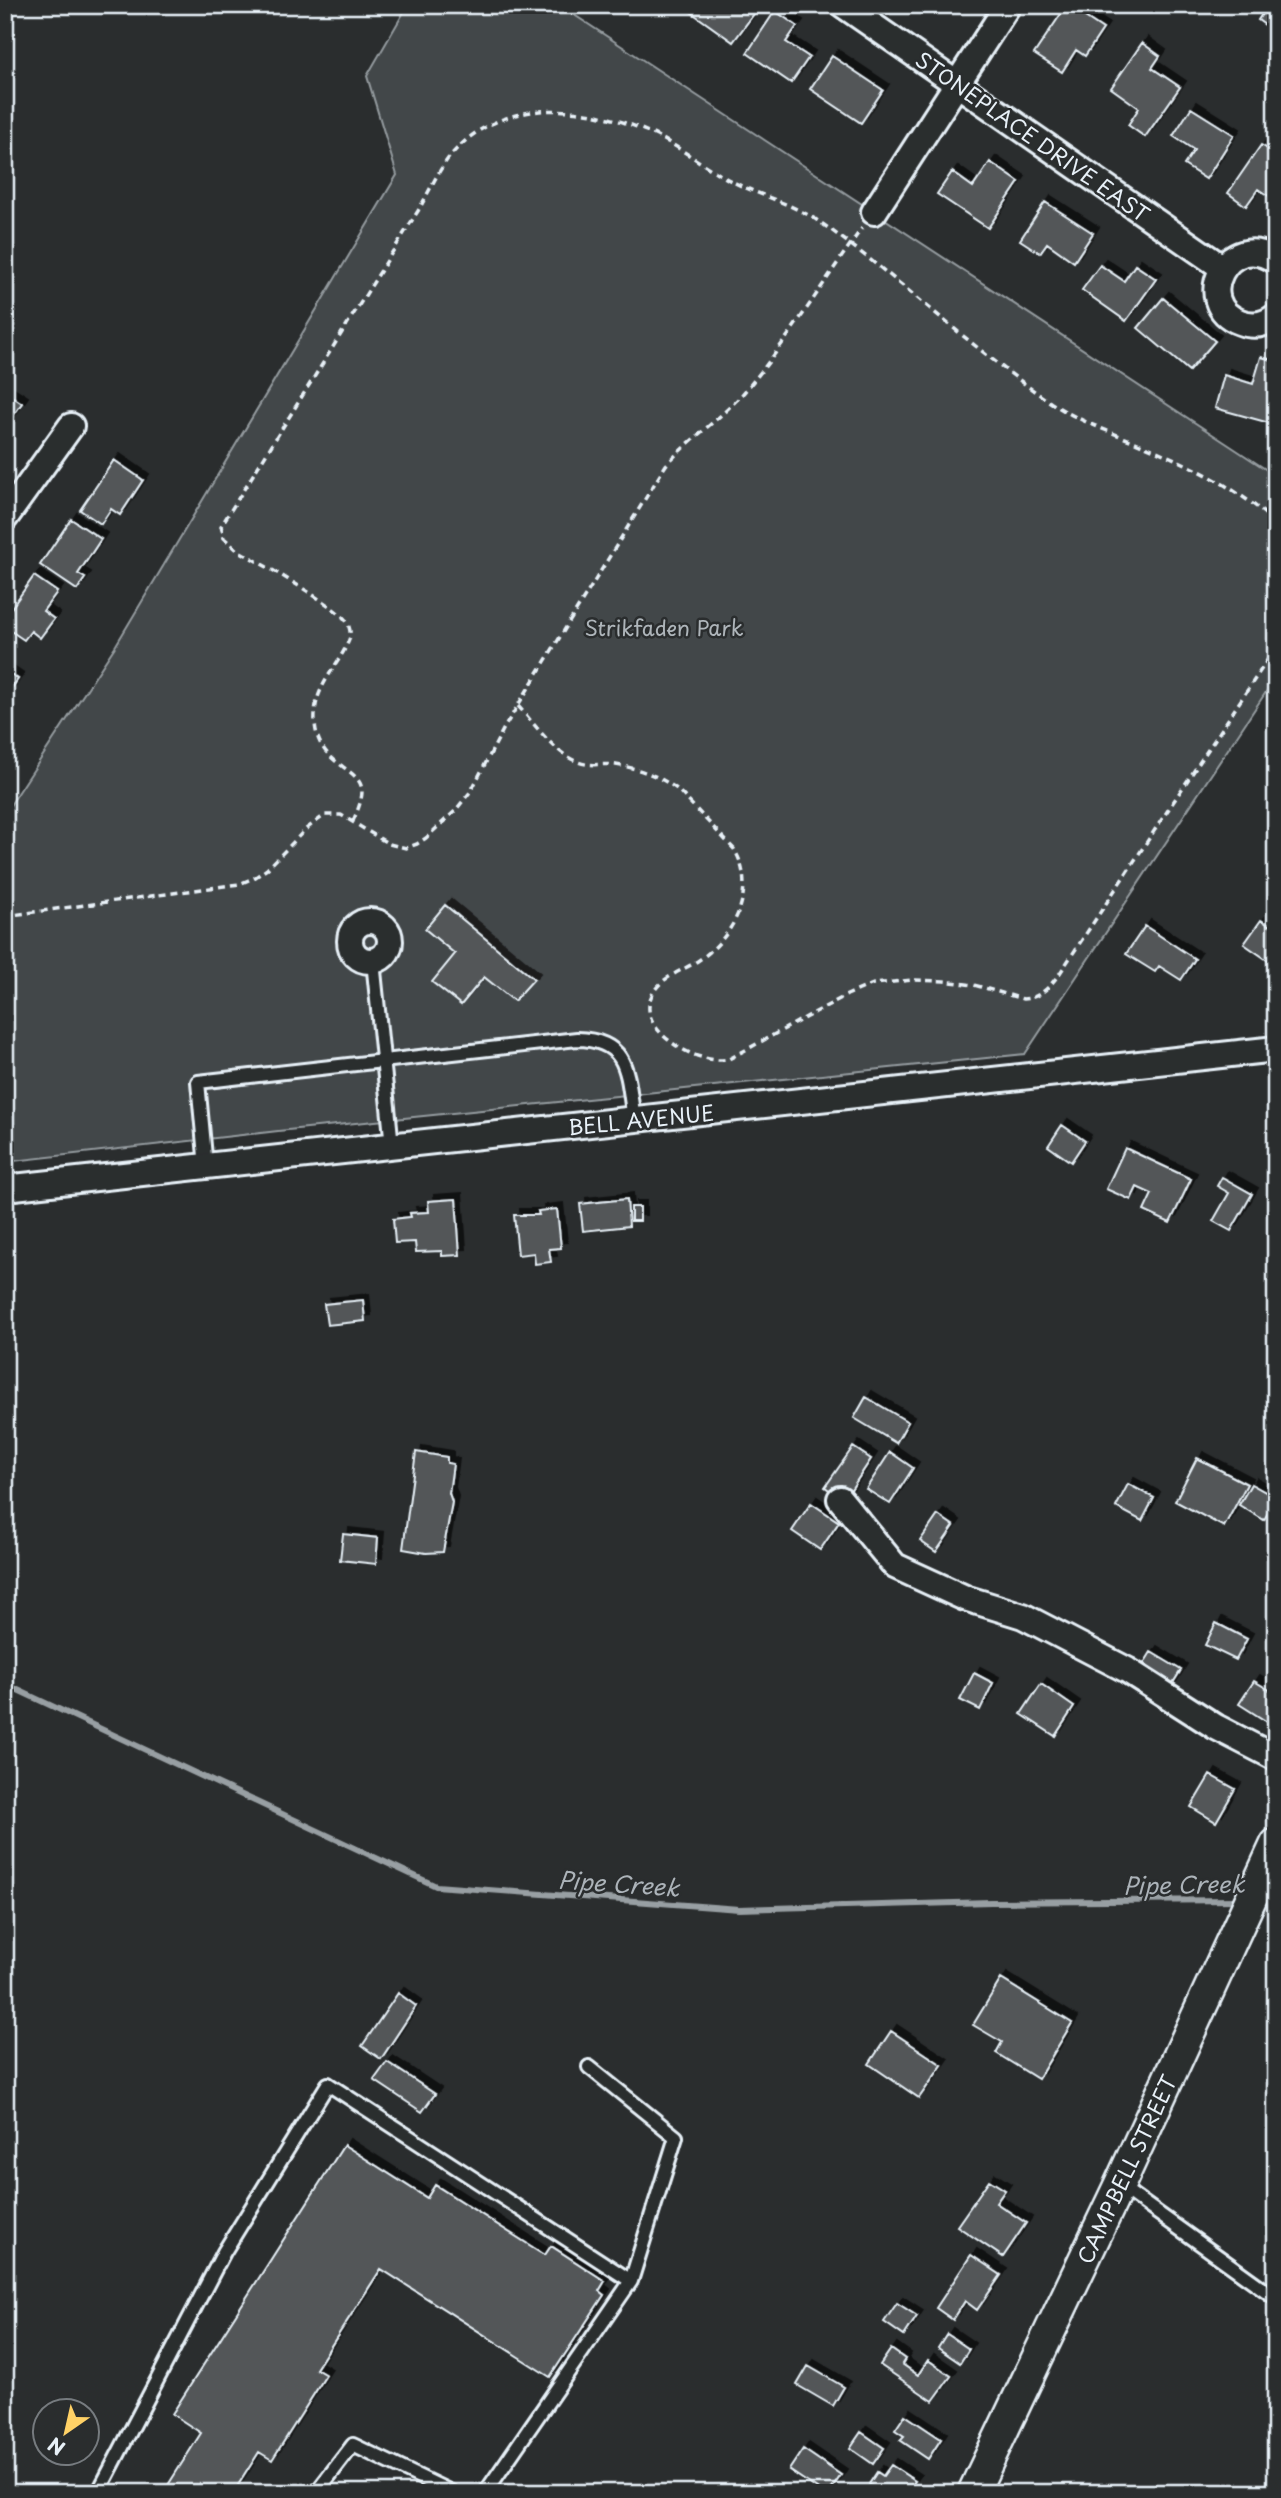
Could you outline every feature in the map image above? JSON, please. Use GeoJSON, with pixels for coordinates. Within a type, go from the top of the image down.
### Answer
{"type":"FeatureCollection","features":[{"type":"Feature","properties":{"kind":"street","name":"STONEPLACE DRIVE EAST"},"geometry":{"type":"LineString","coordinates":[[844,5],[1223,268]]}},
{"type":"Feature","properties":{"kind":"street"},"geometry":{"type":"LineString","coordinates":[[874,212],[1008,5]]}},
{"type":"Feature","properties":{"kind":"street"},"geometry":{"type":"LineString","coordinates":[[1276,261],[1256,252],[1232,259],[1217,279],[1216,292],[1219,304],[1237,321],[1249,325],[1262,324],[1276,316]]}},
{"type":"Feature","properties":{"kind":"street"},"geometry":{"type":"LineString","coordinates":[[5,518],[71,426]]}},
{"type":"Feature","properties":{"kind":"street","name":"BELL AVENUE"},"geometry":{"type":"LineString","coordinates":[[5,1188],[1276,1049]]}},
{"type":"Feature","properties":{"kind":"street"},"geometry":{"type":"LineString","coordinates":[[840,1499],[895,1566],[965,1598],[1023,1616],[1126,1670],[1216,1727],[1276,1758]]}},
{"type":"Feature","properties":{"kind":"street","name":"CAMPBELL STREET"},"geometry":{"type":"LineString","coordinates":[[973,2493],[1119,2186],[1276,1844]]}},
{"type":"Feature","properties":{"kind":"lane"},"geometry":{"type":"LineString","coordinates":[[373,961],[392,1146]]}},
{"type":"Feature","properties":{"kind":"lane"},"geometry":{"type":"LineString","coordinates":[[206,1167],[198,1082],[577,1039],[597,1039],[614,1049],[622,1059],[634,1119]]}},
{"type":"Feature","properties":{"kind":"lane"},"geometry":{"type":"LineString","coordinates":[[485,2493],[631,2281],[676,2137],[589,2067]]}},
{"type":"Feature","properties":{"kind":"lane"},"geometry":{"type":"LineString","coordinates":[[98,2493],[224,2252],[328,2084],[631,2281]]}},
{"type":"Feature","properties":{"kind":"lane"},"geometry":{"type":"LineString","coordinates":[[1119,2186],[1276,2298]]}},
{"type":"Feature","properties":{"kind":"lane"},"geometry":{"type":"LineString","coordinates":[[316,2493],[354,2445],[453,2493]]}},
{"type":"Feature","properties":{"kind":"path"},"geometry":{"type":"LineString","coordinates":[[353,821],[362,786],[355,776],[328,756],[321,747],[314,715],[320,689],[349,637],[348,625],[334,610],[236,549],[224,538],[221,526],[418,211],[447,160],[462,145],[506,117],[527,111],[552,110],[594,115],[632,125],[669,142],[726,178],[822,223],[1032,390],[1058,407],[1224,485],[1276,524]]}},
{"type":"Feature","properties":{"kind":"path"},"geometry":{"type":"LineString","coordinates":[[5,916],[239,884],[267,869],[306,828],[325,815],[341,815],[388,844],[406,848],[417,844],[456,811],[471,791],[518,706],[666,465],[752,384],[874,212]]}},
{"type":"Feature","properties":{"kind":"path"},"geometry":{"type":"LineString","coordinates":[[518,706],[564,754],[575,761],[636,770],[667,782],[739,857],[744,876],[742,898],[730,931],[700,959],[661,982],[650,997],[649,1006],[654,1024],[671,1041],[699,1058],[720,1061],[729,1059],[846,995],[873,984],[912,980],[944,981],[974,985],[1023,999],[1045,991],[1060,973],[1276,647]]}},
{"type":"Feature","properties":{"kind":"green space","name":"Strikfaden Park"},"geometry":{"type":"Polygon","coordinates":[[[408,5],[559,5],[1276,476],[1276,677],[1025,1054],[5,1162],[5,813],[116,645],[397,175],[367,76],[408,5]]]}},
{"type":"Feature","properties":{"kind":"building"},"geometry":{"type":"Polygon","coordinates":[[[691,5],[748,5],[756,11],[733,42],[688,10],[691,5]]]}},
{"type":"Feature","properties":{"kind":"building"},"geometry":{"type":"Polygon","coordinates":[[[1067,5],[1103,29],[1085,56],[1076,50],[1062,72],[1034,54],[1067,5]]]}},
{"type":"Feature","properties":{"kind":"building"},"geometry":{"type":"Polygon","coordinates":[[[1268,5],[1276,5],[1276,33],[1258,20],[1268,5]]]}},
{"type":"Feature","properties":{"kind":"building"},"geometry":{"type":"Polygon","coordinates":[[[775,11],[797,26],[786,42],[809,57],[791,83],[747,53],[775,11]]]}},
{"type":"Feature","properties":{"kind":"building"},"geometry":{"type":"Polygon","coordinates":[[[1142,43],[1160,56],[1152,68],[1180,87],[1145,137],[1128,125],[1139,108],[1111,88],[1142,43]]]}},
{"type":"Feature","properties":{"kind":"building"},"geometry":{"type":"Polygon","coordinates":[[[832,56],[883,90],[861,123],[810,89],[832,56]]]}},
{"type":"Feature","properties":{"kind":"building"},"geometry":{"type":"Polygon","coordinates":[[[1191,108],[1234,135],[1206,179],[1184,165],[1194,150],[1173,136],[1191,108]]]}},
{"type":"Feature","properties":{"kind":"building"},"geometry":{"type":"Polygon","coordinates":[[[1261,145],[1276,154],[1276,201],[1258,189],[1246,206],[1228,193],[1261,145]]]}},
{"type":"Feature","properties":{"kind":"building"},"geometry":{"type":"Polygon","coordinates":[[[990,162],[1019,182],[988,228],[937,194],[952,172],[973,187],[990,162]]]}},
{"type":"Feature","properties":{"kind":"building"},"geometry":{"type":"Polygon","coordinates":[[[1045,202],[1093,233],[1074,262],[1047,243],[1040,253],[1020,240],[1045,202]]]}},
{"type":"Feature","properties":{"kind":"building"},"geometry":{"type":"Polygon","coordinates":[[[1100,265],[1124,281],[1135,265],[1156,279],[1126,321],[1082,290],[1100,265]]]}},
{"type":"Feature","properties":{"kind":"building"},"geometry":{"type":"Polygon","coordinates":[[[1163,298],[1215,341],[1189,371],[1138,328],[1163,298]]]}},
{"type":"Feature","properties":{"kind":"building"},"geometry":{"type":"Polygon","coordinates":[[[1261,357],[1276,361],[1276,413],[1273,424],[1215,408],[1224,375],[1253,384],[1261,357]]]}},
{"type":"Feature","properties":{"kind":"building"},"geometry":{"type":"Polygon","coordinates":[[[5,392],[22,403],[5,427],[5,392]]]}},
{"type":"Feature","properties":{"kind":"building"},"geometry":{"type":"Polygon","coordinates":[[[114,460],[143,480],[120,515],[111,509],[101,524],[80,510],[114,460]]]}},
{"type":"Feature","properties":{"kind":"building"},"geometry":{"type":"Polygon","coordinates":[[[71,519],[101,539],[78,574],[85,578],[77,590],[40,565],[71,519]]]}},
{"type":"Feature","properties":{"kind":"building"},"geometry":{"type":"Polygon","coordinates":[[[34,576],[57,592],[43,611],[54,619],[40,638],[31,631],[24,640],[5,627],[5,617],[34,576]]]}},
{"type":"Feature","properties":{"kind":"building"},"geometry":{"type":"Polygon","coordinates":[[[5,670],[18,679],[5,698],[5,670]]]}},
{"type":"Feature","properties":{"kind":"building"},"geometry":{"type":"Polygon","coordinates":[[[445,905],[534,979],[514,1001],[484,977],[461,1005],[432,982],[455,954],[425,929],[445,905]]]}},
{"type":"Feature","properties":{"kind":"building"},"geometry":{"type":"Polygon","coordinates":[[[1261,920],[1276,930],[1276,966],[1244,944],[1261,920]]]}},
{"type":"Feature","properties":{"kind":"building"},"geometry":{"type":"Polygon","coordinates":[[[1145,926],[1195,959],[1181,980],[1159,966],[1155,972],[1126,954],[1145,926]]]}},
{"type":"Feature","properties":{"kind":"building"},"geometry":{"type":"Polygon","coordinates":[[[1062,1125],[1085,1141],[1071,1162],[1048,1146],[1062,1125]]]}},
{"type":"Feature","properties":{"kind":"building"},"geometry":{"type":"Polygon","coordinates":[[[1125,1148],[1191,1179],[1170,1223],[1144,1211],[1152,1194],[1137,1187],[1131,1200],[1106,1189],[1125,1148]]]}},
{"type":"Feature","properties":{"kind":"building"},"geometry":{"type":"Polygon","coordinates":[[[1222,1177],[1252,1194],[1231,1231],[1213,1221],[1229,1193],[1217,1186],[1222,1177]]]}},
{"type":"Feature","properties":{"kind":"building"},"geometry":{"type":"Polygon","coordinates":[[[456,1199],[460,1255],[442,1256],[442,1251],[416,1252],[415,1242],[395,1243],[393,1219],[411,1217],[410,1213],[429,1212],[428,1201],[456,1199]]]}},
{"type":"Feature","properties":{"kind":"building"},"geometry":{"type":"Polygon","coordinates":[[[627,1199],[629,1226],[583,1231],[580,1204],[627,1199]]]}},
{"type":"Feature","properties":{"kind":"building"},"geometry":{"type":"Polygon","coordinates":[[[631,1207],[640,1207],[640,1221],[631,1221],[631,1207]]]}},
{"type":"Feature","properties":{"kind":"building"},"geometry":{"type":"Polygon","coordinates":[[[557,1209],[561,1248],[549,1249],[551,1262],[535,1264],[534,1253],[518,1255],[514,1215],[539,1215],[538,1211],[557,1209]]]}},
{"type":"Feature","properties":{"kind":"building"},"geometry":{"type":"Polygon","coordinates":[[[363,1300],[365,1321],[327,1325],[324,1304],[363,1300]]]}},
{"type":"Feature","properties":{"kind":"building"},"geometry":{"type":"Polygon","coordinates":[[[866,1397],[908,1422],[896,1443],[854,1418],[866,1397]]]}},
{"type":"Feature","properties":{"kind":"building"},"geometry":{"type":"Polygon","coordinates":[[[853,1447],[871,1459],[844,1500],[825,1487],[853,1447]]]}},
{"type":"Feature","properties":{"kind":"building"},"geometry":{"type":"Polygon","coordinates":[[[416,1452],[447,1457],[447,1463],[453,1464],[449,1493],[452,1502],[443,1552],[426,1553],[403,1549],[416,1452]]]}},
{"type":"Feature","properties":{"kind":"building"},"geometry":{"type":"Polygon","coordinates":[[[890,1452],[913,1468],[890,1504],[866,1489],[890,1452]]]}},
{"type":"Feature","properties":{"kind":"building"},"geometry":{"type":"Polygon","coordinates":[[[1197,1458],[1247,1484],[1224,1527],[1175,1501],[1197,1458]]]}},
{"type":"Feature","properties":{"kind":"building"},"geometry":{"type":"Polygon","coordinates":[[[1128,1484],[1154,1498],[1142,1521],[1116,1507],[1128,1484]]]}},
{"type":"Feature","properties":{"kind":"building"},"geometry":{"type":"Polygon","coordinates":[[[1251,1484],[1276,1498],[1264,1520],[1239,1505],[1251,1484]]]}},
{"type":"Feature","properties":{"kind":"building"},"geometry":{"type":"Polygon","coordinates":[[[811,1503],[839,1522],[820,1550],[792,1531],[811,1503]]]}},
{"type":"Feature","properties":{"kind":"building"},"geometry":{"type":"Polygon","coordinates":[[[938,1515],[954,1526],[936,1552],[920,1541],[938,1515]]]}},
{"type":"Feature","properties":{"kind":"building"},"geometry":{"type":"Polygon","coordinates":[[[343,1534],[378,1538],[376,1564],[340,1560],[343,1534]]]}},
{"type":"Feature","properties":{"kind":"building"},"geometry":{"type":"Polygon","coordinates":[[[1216,1623],[1247,1639],[1236,1660],[1205,1645],[1216,1623]]]}},
{"type":"Feature","properties":{"kind":"building"},"geometry":{"type":"Polygon","coordinates":[[[1151,1652],[1181,1670],[1168,1691],[1138,1673],[1151,1652]]]}},
{"type":"Feature","properties":{"kind":"building"},"geometry":{"type":"Polygon","coordinates":[[[974,1673],[993,1683],[980,1710],[960,1700],[974,1673]]]}},
{"type":"Feature","properties":{"kind":"building"},"geometry":{"type":"Polygon","coordinates":[[[1254,1681],[1276,1694],[1276,1711],[1269,1723],[1239,1704],[1254,1681]]]}},
{"type":"Feature","properties":{"kind":"building"},"geometry":{"type":"Polygon","coordinates":[[[1041,1684],[1074,1707],[1055,1736],[1021,1714],[1041,1684]]]}},
{"type":"Feature","properties":{"kind":"building"},"geometry":{"type":"Polygon","coordinates":[[[1210,1775],[1235,1789],[1216,1822],[1191,1807],[1210,1775]]]}},
{"type":"Feature","properties":{"kind":"building"},"geometry":{"type":"Polygon","coordinates":[[[1001,1979],[1072,2023],[1038,2079],[996,2053],[1002,2042],[973,2025],[1001,1979]]]}},
{"type":"Feature","properties":{"kind":"building"},"geometry":{"type":"Polygon","coordinates":[[[398,1993],[416,2006],[381,2059],[362,2046],[398,1993]]]}},
{"type":"Feature","properties":{"kind":"building"},"geometry":{"type":"Polygon","coordinates":[[[891,2031],[942,2065],[919,2098],[869,2064],[891,2031]]]}},
{"type":"Feature","properties":{"kind":"building"},"geometry":{"type":"Polygon","coordinates":[[[387,2062],[435,2094],[422,2112],[374,2080],[387,2062]]]}},
{"type":"Feature","properties":{"kind":"building"},"geometry":{"type":"Polygon","coordinates":[[[344,2145],[427,2198],[435,2185],[545,2255],[551,2246],[605,2281],[599,2291],[604,2295],[550,2377],[381,2269],[316,2369],[326,2375],[272,2460],[259,2452],[233,2493],[163,2493],[201,2433],[172,2414],[344,2145]]]}},
{"type":"Feature","properties":{"kind":"building"},"geometry":{"type":"Polygon","coordinates":[[[989,2180],[1005,2190],[996,2203],[1026,2223],[1003,2257],[957,2226],[989,2180]]]}},
{"type":"Feature","properties":{"kind":"building"},"geometry":{"type":"Polygon","coordinates":[[[971,2255],[1001,2275],[977,2310],[965,2301],[953,2320],[936,2308],[971,2255]]]}},
{"type":"Feature","properties":{"kind":"building"},"geometry":{"type":"Polygon","coordinates":[[[897,2303],[917,2316],[904,2336],[884,2322],[897,2303]]]}},
{"type":"Feature","properties":{"kind":"building"},"geometry":{"type":"Polygon","coordinates":[[[947,2334],[969,2349],[960,2363],[938,2348],[947,2334]]]}},
{"type":"Feature","properties":{"kind":"building"},"geometry":{"type":"Polygon","coordinates":[[[891,2349],[905,2359],[902,2364],[918,2375],[928,2360],[951,2376],[933,2401],[880,2365],[891,2349]]]}},
{"type":"Feature","properties":{"kind":"building"},"geometry":{"type":"Polygon","coordinates":[[[808,2366],[844,2387],[833,2406],[797,2385],[808,2366]]]}},
{"type":"Feature","properties":{"kind":"building"},"geometry":{"type":"Polygon","coordinates":[[[905,2415],[941,2439],[928,2459],[900,2440],[904,2436],[895,2430],[905,2415]]]}},
{"type":"Feature","properties":{"kind":"building"},"geometry":{"type":"Polygon","coordinates":[[[861,2432],[884,2448],[873,2464],[850,2448],[861,2432]]]}},
{"type":"Feature","properties":{"kind":"building"},"geometry":{"type":"Polygon","coordinates":[[[803,2449],[841,2475],[829,2493],[823,2493],[789,2470],[803,2449]]]}},
{"type":"Feature","properties":{"kind":"building"},"geometry":{"type":"Polygon","coordinates":[[[891,2465],[915,2481],[906,2493],[881,2493],[869,2484],[877,2472],[883,2476],[891,2465]]]}},
{"type":"Feature","properties":{"kind":"waterway","name":"Pipe Creek"},"geometry":{"type":"LineString","coordinates":[[5,1684],[436,1886],[739,1909],[991,1902],[1242,1900]]}},
{"type":"Feature","properties":{"kind":"waterway","name":"Pipe Creek"},"geometry":{"type":"LineString","coordinates":[[1260,1900],[1276,1900]]}}]}
